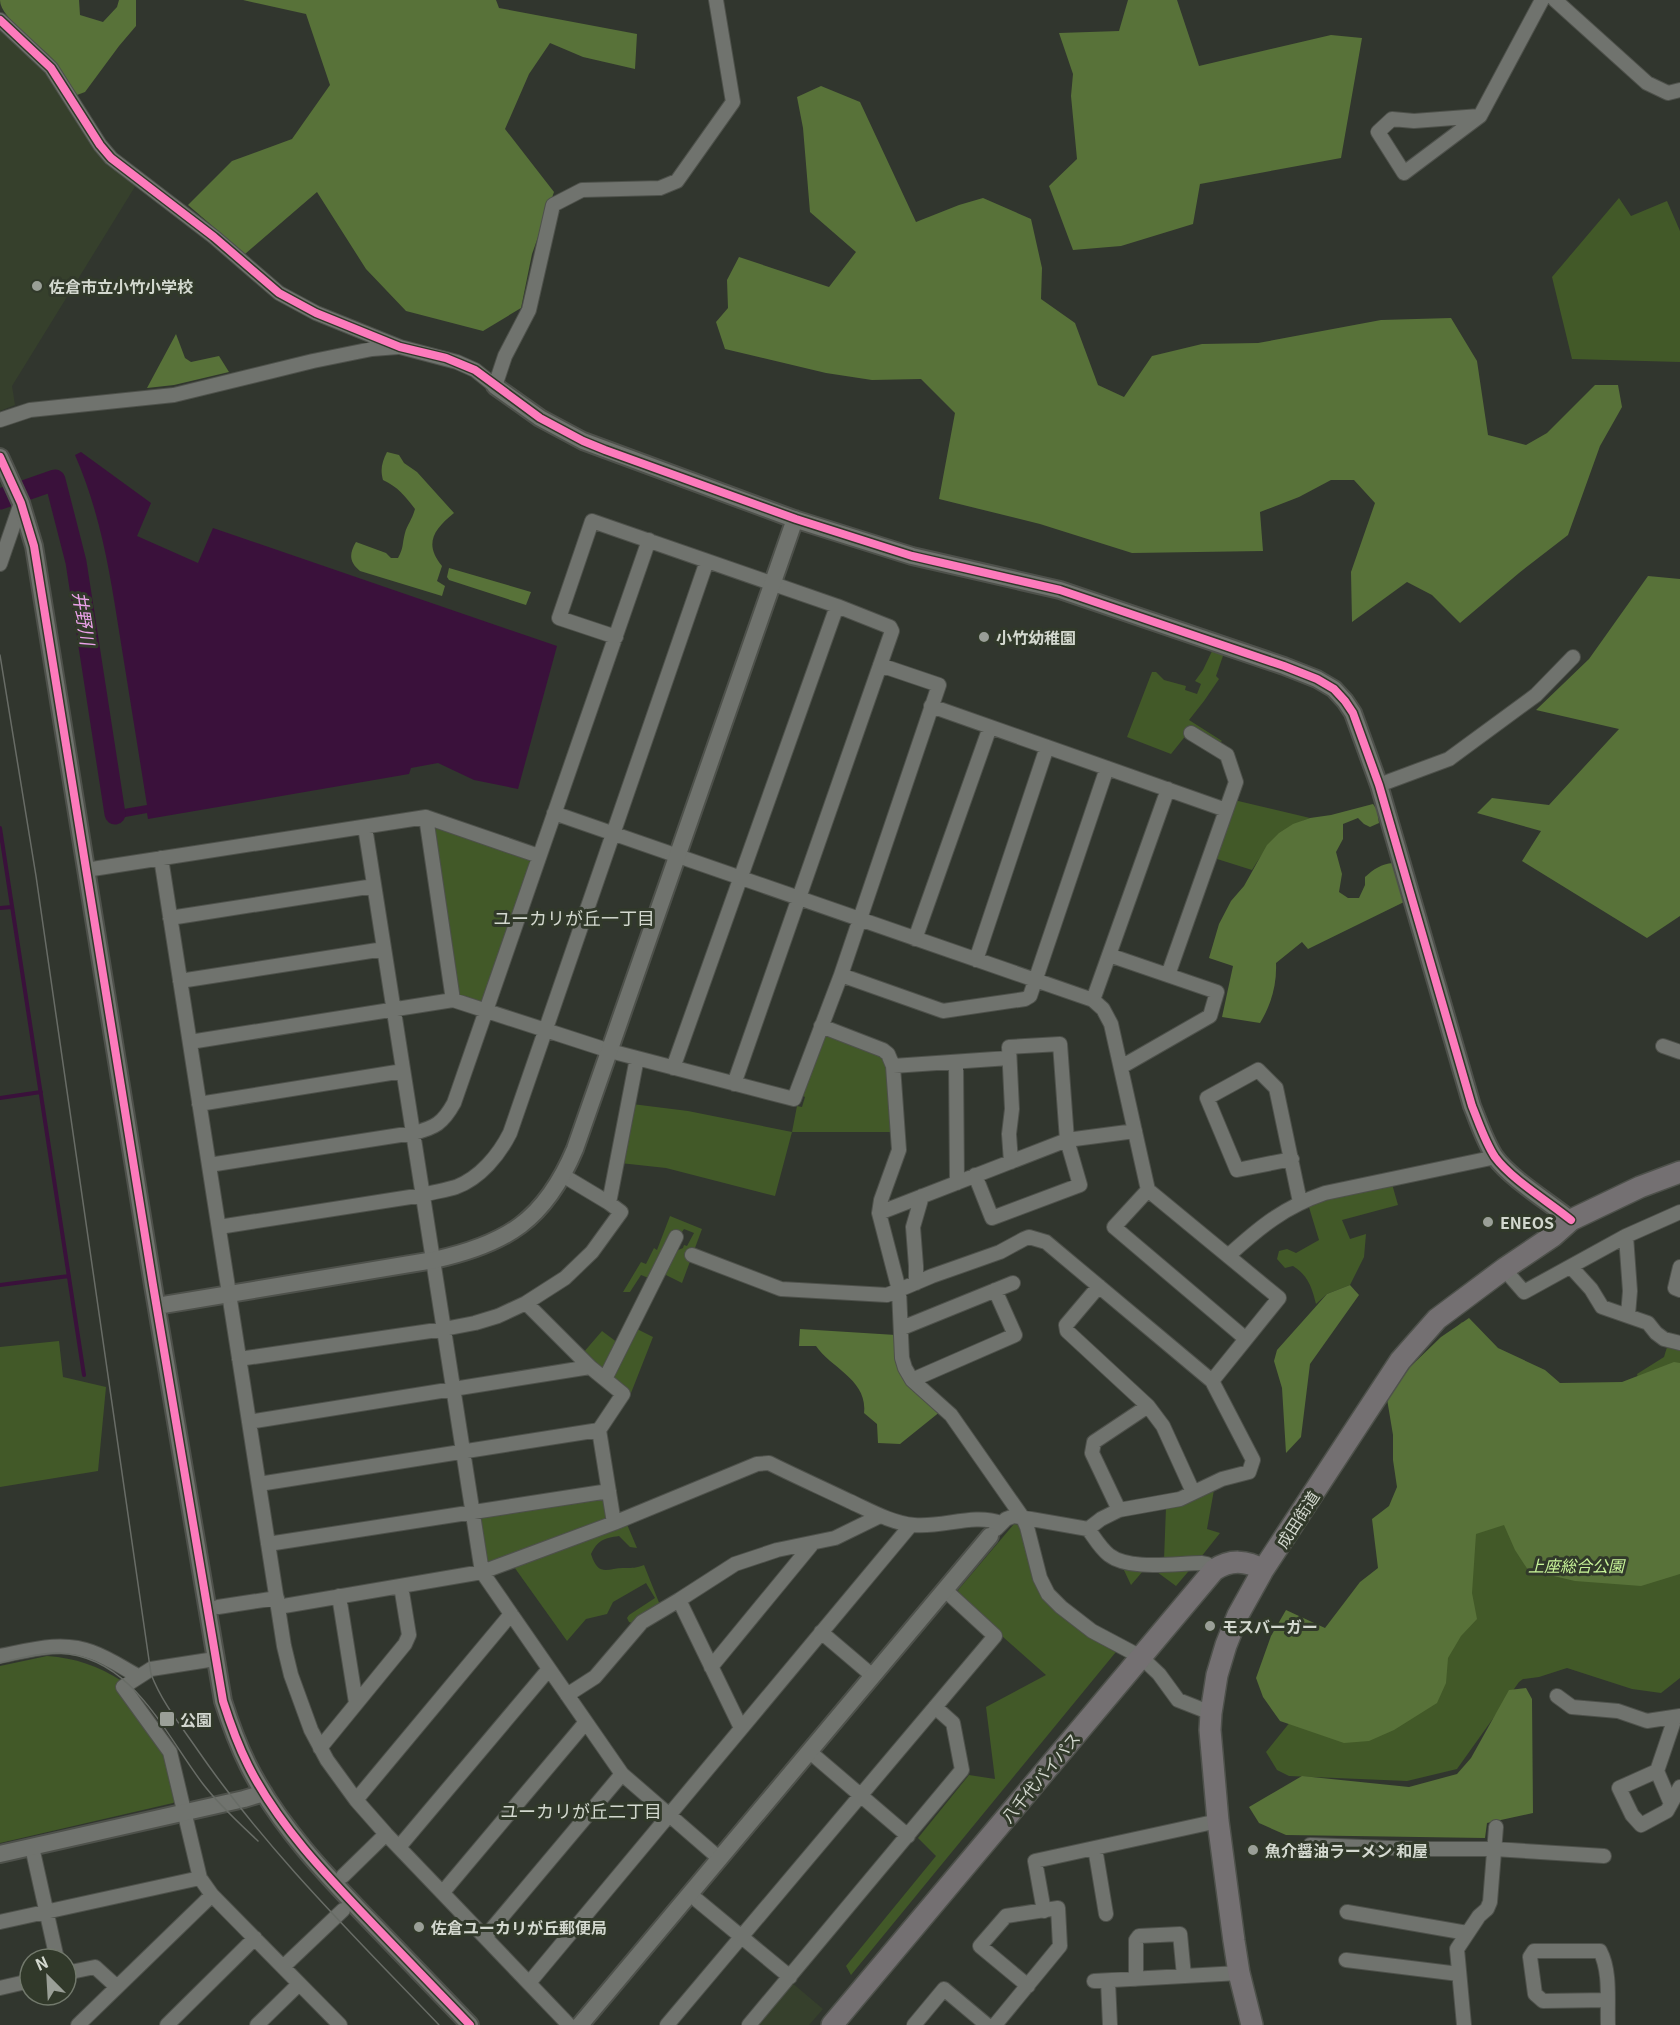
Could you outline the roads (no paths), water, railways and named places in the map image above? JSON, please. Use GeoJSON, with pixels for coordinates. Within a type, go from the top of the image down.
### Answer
{"type":"FeatureCollection","features":[{"type":"Feature","properties":{"kind":"highway","name":"成田街道"},"geometry":{"type":"LineString","coordinates":[[1252,2025],[1239,1973],[1218,1821],[1210,1730],[1210,1713],[1217,1675],[1238,1615],[1263,1570],[1400,1361],[1437,1319],[1553,1236],[1571,1220],[1640,1187],[1680,1172]]}},
{"type":"Feature","properties":{"kind":"highway"},"geometry":{"type":"LineString","coordinates":[[1214,1570],[1221,1565],[1246,1562],[1263,1570]]}},
{"type":"Feature","properties":{"kind":"highway","name":"八千代バイパス"},"geometry":{"type":"LineString","coordinates":[[832,2025],[1214,1570]]}},
{"type":"Feature","properties":{"kind":"street"},"geometry":{"type":"LineString","coordinates":[[495,386],[505,356],[529,310],[553,205],[582,190],[660,188],[677,181],[733,102],[716,0]]}},
{"type":"Feature","properties":{"kind":"street"},"geometry":{"type":"LineString","coordinates":[[1480,116],[1392,119],[1378,132],[1404,173],[1480,116],[1542,0]]}},
{"type":"Feature","properties":{"kind":"street"},"geometry":{"type":"LineString","coordinates":[[1555,0],[1647,83],[1668,93],[1680,90]]}},
{"type":"Feature","properties":{"kind":"street"},"geometry":{"type":"LineString","coordinates":[[0,20],[51,68],[100,145],[111,158],[214,237],[279,293],[316,313],[400,347],[457,362],[475,370],[540,418],[583,441],[795,519],[912,556],[1060,590],[1317,679],[1334,689],[1353,713],[1379,785],[1472,1106],[1496,1157],[1513,1174],[1571,1220]]}},
{"type":"Feature","properties":{"kind":"street"},"geometry":{"type":"LineString","coordinates":[[0,420],[30,410],[174,394],[313,361],[372,349],[400,347]]}},
{"type":"Feature","properties":{"kind":"street"},"geometry":{"type":"LineString","coordinates":[[0,457],[21,503],[34,546],[223,1701],[232,1730],[248,1765],[289,1829],[334,1884],[470,2025]]}},
{"type":"Feature","properties":{"kind":"street"},"geometry":{"type":"LineString","coordinates":[[0,564],[21,503]]}},
{"type":"Feature","properties":{"kind":"street"},"geometry":{"type":"LineString","coordinates":[[157,1306],[465,1253],[517,1229],[532,1218],[548,1200],[564,1176],[575,1149],[795,519]]}},
{"type":"Feature","properties":{"kind":"street"},"geometry":{"type":"LineString","coordinates":[[616,637],[559,618],[592,521],[837,606],[890,627],[892,631],[734,1084]]}},
{"type":"Feature","properties":{"kind":"street"},"geometry":{"type":"LineString","coordinates":[[209,1165],[413,1133],[437,1125],[448,1114],[486,1012],[649,540]]}},
{"type":"Feature","properties":{"kind":"street"},"geometry":{"type":"LineString","coordinates":[[219,1227],[423,1195],[467,1181],[498,1154],[510,1133],[707,561]]}},
{"type":"Feature","properties":{"kind":"street"},"geometry":{"type":"LineString","coordinates":[[673,1068],[837,606]]}},
{"type":"Feature","properties":{"kind":"street"},"geometry":{"type":"LineString","coordinates":[[1379,785],[1449,759],[1536,695],[1573,657]]}},
{"type":"Feature","properties":{"kind":"street"},"geometry":{"type":"LineString","coordinates":[[190,1042],[453,1000],[610,1051],[794,1099],[841,975],[858,919],[939,685],[880,665]]}},
{"type":"Feature","properties":{"kind":"street"},"geometry":{"type":"LineString","coordinates":[[932,706],[1226,810]]}},
{"type":"Feature","properties":{"kind":"street"},"geometry":{"type":"LineString","coordinates":[[915,939],[990,726]]}},
{"type":"Feature","properties":{"kind":"street"},"geometry":{"type":"LineString","coordinates":[[1168,975],[1236,782],[1227,755],[1191,733]]}},
{"type":"Feature","properties":{"kind":"street"},"geometry":{"type":"LineString","coordinates":[[976,960],[1047,747]]}},
{"type":"Feature","properties":{"kind":"street"},"geometry":{"type":"LineString","coordinates":[[841,975],[943,1011],[1025,999],[1030,996],[1107,768]]}},
{"type":"Feature","properties":{"kind":"street"},"geometry":{"type":"LineString","coordinates":[[1093,1000],[1168,789]]}},
{"type":"Feature","properties":{"kind":"street"},"geometry":{"type":"LineString","coordinates":[[554,813],[1093,1000],[1108,1016],[1148,1190],[1279,1298],[1212,1381]]}},
{"type":"Feature","properties":{"kind":"street"},"geometry":{"type":"LineString","coordinates":[[86,870],[426,817],[539,856]]}},
{"type":"Feature","properties":{"kind":"street"},"geometry":{"type":"LineString","coordinates":[[426,817],[453,1000]]}},
{"type":"Feature","properties":{"kind":"street"},"geometry":{"type":"LineString","coordinates":[[365,827],[482,1572],[622,1774],[720,1859]]}},
{"type":"Feature","properties":{"kind":"street"},"geometry":{"type":"LineString","coordinates":[[161,858],[268,1544],[291,1675],[320,1748],[356,1800],[569,2025]]}},
{"type":"Feature","properties":{"kind":"street"},"geometry":{"type":"LineString","coordinates":[[170,918],[374,886]]}},
{"type":"Feature","properties":{"kind":"street"},"geometry":{"type":"LineString","coordinates":[[180,981],[384,949]]}},
{"type":"Feature","properties":{"kind":"street"},"geometry":{"type":"LineString","coordinates":[[1109,955],[1216,992],[1210,1016],[1121,1067]]}},
{"type":"Feature","properties":{"kind":"street"},"geometry":{"type":"LineString","coordinates":[[821,1026],[883,1050],[888,1054],[893,1066],[899,1150],[881,1200],[879,1213],[899,1290],[902,1358],[912,1380],[951,1415],[1023,1518],[1040,1578],[1048,1594],[1092,1631],[1141,1657],[1159,1674],[1178,1700],[1210,1713]]}},
{"type":"Feature","properties":{"kind":"street"},"geometry":{"type":"LineString","coordinates":[[975,1175],[992,1218],[1080,1185],[1067,1140],[1060,1044],[1009,1047],[1012,1109],[1009,1134],[1011,1162]]}},
{"type":"Feature","properties":{"kind":"street"},"geometry":{"type":"LineString","coordinates":[[1663,1046],[1680,1052]]}},
{"type":"Feature","properties":{"kind":"street"},"geometry":{"type":"LineString","coordinates":[[609,1203],[637,1058]]}},
{"type":"Feature","properties":{"kind":"street"},"geometry":{"type":"LineString","coordinates":[[893,1066],[1009,1058]]}},
{"type":"Feature","properties":{"kind":"street"},"geometry":{"type":"LineString","coordinates":[[956,1062],[957,1182]]}},
{"type":"Feature","properties":{"kind":"street"},"geometry":{"type":"LineString","coordinates":[[1292,1159],[1237,1170],[1207,1098],[1258,1070],[1276,1088],[1292,1159],[1300,1202]]}},
{"type":"Feature","properties":{"kind":"street"},"geometry":{"type":"LineString","coordinates":[[199,1104],[403,1071]]}},
{"type":"Feature","properties":{"kind":"street"},"geometry":{"type":"LineString","coordinates":[[879,1213],[1067,1140],[1135,1131]]}},
{"type":"Feature","properties":{"kind":"street"},"geometry":{"type":"LineString","coordinates":[[1228,1256],[1274,1217],[1300,1202],[1325,1193],[1496,1157]]}},
{"type":"Feature","properties":{"kind":"street"},"geometry":{"type":"LineString","coordinates":[[239,1359],[475,1323],[526,1303],[565,1278],[592,1252],[621,1212],[564,1176]]}},
{"type":"Feature","properties":{"kind":"street"},"geometry":{"type":"LineString","coordinates":[[1148,1190],[1114,1227],[1246,1339]]}},
{"type":"Feature","properties":{"kind":"street"},"geometry":{"type":"LineString","coordinates":[[916,1283],[913,1227],[922,1196]]}},
{"type":"Feature","properties":{"kind":"street"},"geometry":{"type":"LineString","coordinates":[[1504,1269],[1524,1292],[1626,1236],[1680,1212]]}},
{"type":"Feature","properties":{"kind":"street"},"geometry":{"type":"LineString","coordinates":[[1626,1236],[1630,1291],[1628,1315]]}},
{"type":"Feature","properties":{"kind":"street"},"geometry":{"type":"LineString","coordinates":[[692,1255],[780,1288],[887,1295],[1000,1252],[1029,1237],[1046,1242],[1212,1381],[1253,1460],[1249,1472],[1222,1479],[1180,1499],[1119,1510],[1088,1529]]}},
{"type":"Feature","properties":{"kind":"street"},"geometry":{"type":"LineString","coordinates":[[605,1379],[676,1238]]}},
{"type":"Feature","properties":{"kind":"street"},"geometry":{"type":"LineString","coordinates":[[1571,1267],[1602,1307],[1648,1323],[1664,1340],[1680,1343]]}},
{"type":"Feature","properties":{"kind":"street"},"geometry":{"type":"LineString","coordinates":[[1680,1267],[1675,1288],[1680,1290]]}},
{"type":"Feature","properties":{"kind":"street"},"geometry":{"type":"LineString","coordinates":[[902,1328],[1013,1283]]}},
{"type":"Feature","properties":{"kind":"street"},"geometry":{"type":"LineString","coordinates":[[1099,1286],[1066,1325],[1067,1331],[1148,1406],[1163,1426],[1193,1492]]}},
{"type":"Feature","properties":{"kind":"street"},"geometry":{"type":"LineString","coordinates":[[912,1380],[1015,1335],[995,1290]]}},
{"type":"Feature","properties":{"kind":"street"},"geometry":{"type":"LineString","coordinates":[[526,1303],[590,1367],[623,1394],[599,1430],[615,1523]]}},
{"type":"Feature","properties":{"kind":"street"},"geometry":{"type":"LineString","coordinates":[[249,1422],[590,1367]]}},
{"type":"Feature","properties":{"kind":"street"},"geometry":{"type":"LineString","coordinates":[[1119,1510],[1092,1453],[1094,1442],[1148,1406]]}},
{"type":"Feature","properties":{"kind":"street"},"geometry":{"type":"LineString","coordinates":[[259,1484],[599,1430]]}},
{"type":"Feature","properties":{"kind":"street"},"geometry":{"type":"LineString","coordinates":[[218,1607],[339,1596],[482,1572],[615,1523],[757,1464],[769,1463],[880,1516],[911,1525],[940,1525],[978,1519],[989,1519],[1001,1523]]}},
{"type":"Feature","properties":{"kind":"street"},"geometry":{"type":"LineString","coordinates":[[268,1544],[609,1491]]}},
{"type":"Feature","properties":{"kind":"street"},"geometry":{"type":"LineString","coordinates":[[567,1695],[595,1677],[642,1622],[735,1564],[751,1557],[843,1534],[880,1516]]}},
{"type":"Feature","properties":{"kind":"street"},"geometry":{"type":"LineString","coordinates":[[580,2025],[1001,1523],[1010,1517],[1088,1529],[1102,1549],[1120,1562],[1202,1563],[1214,1570]]}},
{"type":"Feature","properties":{"kind":"street"},"geometry":{"type":"LineString","coordinates":[[528,1983],[911,1525]]}},
{"type":"Feature","properties":{"kind":"street"},"geometry":{"type":"LineString","coordinates":[[711,1667],[813,1543]]}},
{"type":"Feature","properties":{"kind":"street"},"geometry":{"type":"LineString","coordinates":[[320,1748],[405,1644],[409,1635],[401,1586]]}},
{"type":"Feature","properties":{"kind":"street"},"geometry":{"type":"LineString","coordinates":[[667,2025],[995,1636],[945,1590]]}},
{"type":"Feature","properties":{"kind":"street"},"geometry":{"type":"LineString","coordinates":[[339,1596],[356,1703]]}},
{"type":"Feature","properties":{"kind":"street"},"geometry":{"type":"LineString","coordinates":[[679,1600],[741,1728]]}},
{"type":"Feature","properties":{"kind":"street"},"geometry":{"type":"LineString","coordinates":[[356,1800],[511,1614]]}},
{"type":"Feature","properties":{"kind":"street"},"geometry":{"type":"LineString","coordinates":[[821,1632],[868,1672]]}},
{"type":"Feature","properties":{"kind":"street"},"geometry":{"type":"LineString","coordinates":[[0,1656],[46,1646],[78,1648],[108,1659],[138,1676]]}},
{"type":"Feature","properties":{"kind":"street"},"geometry":{"type":"LineString","coordinates":[[215,1659],[151,1670],[123,1687],[170,1752],[200,1878],[212,1895],[340,2025]]}},
{"type":"Feature","properties":{"kind":"street"},"geometry":{"type":"LineString","coordinates":[[399,1847],[549,1669]]}},
{"type":"Feature","properties":{"kind":"street"},"geometry":{"type":"LineString","coordinates":[[1557,1696],[1572,1707],[1618,1711],[1647,1721],[1678,1717],[1657,1771],[1671,1804]]}},
{"type":"Feature","properties":{"kind":"street"},"geometry":{"type":"LineString","coordinates":[[749,2025],[962,1770],[953,1723],[935,1707]]}},
{"type":"Feature","properties":{"kind":"street"},"geometry":{"type":"LineString","coordinates":[[443,1892],[586,1722]]}},
{"type":"Feature","properties":{"kind":"street"},"geometry":{"type":"LineString","coordinates":[[810,1752],[908,1836]]}},
{"type":"Feature","properties":{"kind":"street"},"geometry":{"type":"LineString","coordinates":[[1657,1771],[1619,1788],[1632,1815],[1641,1825],[1668,1811],[1680,1787]]}},
{"type":"Feature","properties":{"kind":"street"},"geometry":{"type":"LineString","coordinates":[[485,1937],[622,1774]]}},
{"type":"Feature","properties":{"kind":"street"},"geometry":{"type":"LineString","coordinates":[[0,1854],[264,1793]]}},
{"type":"Feature","properties":{"kind":"street"},"geometry":{"type":"LineString","coordinates":[[1044,1911],[1035,1861],[1218,1821]]}},
{"type":"Feature","properties":{"kind":"street"},"geometry":{"type":"LineString","coordinates":[[1464,2025],[1457,1949],[1490,1902],[1496,1827]]}},
{"type":"Feature","properties":{"kind":"street"},"geometry":{"type":"LineString","coordinates":[[343,1876],[386,1834]]}},
{"type":"Feature","properties":{"kind":"street"},"geometry":{"type":"LineString","coordinates":[[1310,1845],[1494,1849],[1604,1856]]}},
{"type":"Feature","properties":{"kind":"street"},"geometry":{"type":"LineString","coordinates":[[32,1847],[54,1947]]}},
{"type":"Feature","properties":{"kind":"street"},"geometry":{"type":"LineString","coordinates":[[1095,1848],[1106,1914]]}},
{"type":"Feature","properties":{"kind":"street"},"geometry":{"type":"LineString","coordinates":[[0,1922],[200,1878]]}},
{"type":"Feature","properties":{"kind":"street"},"geometry":{"type":"LineString","coordinates":[[78,2025],[212,1895]]}},
{"type":"Feature","properties":{"kind":"street"},"geometry":{"type":"LineString","coordinates":[[697,1900],[789,1977]]}},
{"type":"Feature","properties":{"kind":"street"},"geometry":{"type":"LineString","coordinates":[[995,2025],[1028,1986],[1060,1947],[1058,1908],[1006,1916],[980,1946],[1028,1986]]}},
{"type":"Feature","properties":{"kind":"street"},"geometry":{"type":"LineString","coordinates":[[283,1967],[343,1910]]}},
{"type":"Feature","properties":{"kind":"street"},"geometry":{"type":"LineString","coordinates":[[1347,1912],[1467,1933]]}},
{"type":"Feature","properties":{"kind":"street"},"geometry":{"type":"LineString","coordinates":[[1136,1979],[1136,1940],[1139,1936],[1180,1934],[1184,1976]]}},
{"type":"Feature","properties":{"kind":"street"},"geometry":{"type":"LineString","coordinates":[[166,2025],[255,1938]]}},
{"type":"Feature","properties":{"kind":"street"},"geometry":{"type":"LineString","coordinates":[[1607,2000],[1543,2001],[1535,1994],[1530,1956],[1534,1951],[1600,1951],[1606,1961],[1608,2025]]}},
{"type":"Feature","properties":{"kind":"street"},"geometry":{"type":"LineString","coordinates":[[1346,1960],[1459,1974]]}},
{"type":"Feature","properties":{"kind":"street"},"geometry":{"type":"LineString","coordinates":[[78,1971],[95,1967],[117,1987]]}},
{"type":"Feature","properties":{"kind":"street"},"geometry":{"type":"LineString","coordinates":[[1110,2025],[1101,1981],[1239,1973]]}},
{"type":"Feature","properties":{"kind":"street"},"geometry":{"type":"LineString","coordinates":[[0,1988],[18,1984]]}},
{"type":"Feature","properties":{"kind":"street"},"geometry":{"type":"LineString","coordinates":[[257,2025],[299,1984]]}},
{"type":"Feature","properties":{"kind":"street"},"geometry":{"type":"LineString","coordinates":[[914,2025],[944,1989],[987,2025]]}},
{"type":"Feature","properties":{"kind":"waterway","name":"井野川"},"geometry":{"type":"LineString","coordinates":[[0,499],[55,480],[76,562],[115,814]]}},
{"type":"Feature","properties":{"kind":"waterway"},"geometry":{"type":"LineString","coordinates":[[0,828],[84,1375]]}},
{"type":"Feature","properties":{"kind":"waterway"},"geometry":{"type":"LineString","coordinates":[[0,908],[12,907]]}},
{"type":"Feature","properties":{"kind":"waterway"},"geometry":{"type":"LineString","coordinates":[[0,1098],[41,1092]]}},
{"type":"Feature","properties":{"kind":"waterway"},"geometry":{"type":"LineString","coordinates":[[0,1285],[69,1276]]}},
{"type":"Feature","properties":{"kind":"tram line"},"geometry":{"type":"LineString","coordinates":[[0,655],[36,876],[151,1674],[173,1714],[254,1824],[313,1893],[439,2025]]}},
{"type":"Feature","properties":{"kind":"tram line"},"geometry":{"type":"LineString","coordinates":[[0,1663],[59,1653],[85,1658],[107,1668],[127,1683],[144,1701],[209,1792],[258,1841]]}},
{"type":"Feature","properties":{"kind":"place","name":"佐倉市立小竹小学校"},"geometry":{"type":"Point","coordinates":[37,286]}},
{"type":"Feature","properties":{"kind":"place","name":"小竹幼稚園"},"geometry":{"type":"Point","coordinates":[984,637]}},
{"type":"Feature","properties":{"kind":"place","name":"ENEOS"},"geometry":{"type":"Point","coordinates":[1488,1222]}},
{"type":"Feature","properties":{"kind":"place","name":"モスバーガー"},"geometry":{"type":"Point","coordinates":[1210,1626]}},
{"type":"Feature","properties":{"kind":"place","name":"公園"},"geometry":{"type":"Point","coordinates":[167,1719]}},
{"type":"Feature","properties":{"kind":"place","name":"魚介醤油ラーメン 和屋"},"geometry":{"type":"Point","coordinates":[1253,1850]}},
{"type":"Feature","properties":{"kind":"place","name":"佐倉ユーカリが丘郵便局"},"geometry":{"type":"Point","coordinates":[419,1927]}},
{"type":"Feature","properties":{"kind":"district","name":"ユーカリが丘一丁目"},"geometry":{"type":"Point","coordinates":[574,917]}},
{"type":"Feature","properties":{"kind":"district","name":"ユーカリが丘二丁目"},"geometry":{"type":"Point","coordinates":[581,1810]}},
{"type":"Feature","properties":{"kind":"park label","name":"上座総合公園"},"geometry":{"type":"Point","coordinates":[1576,1565]}}]}
